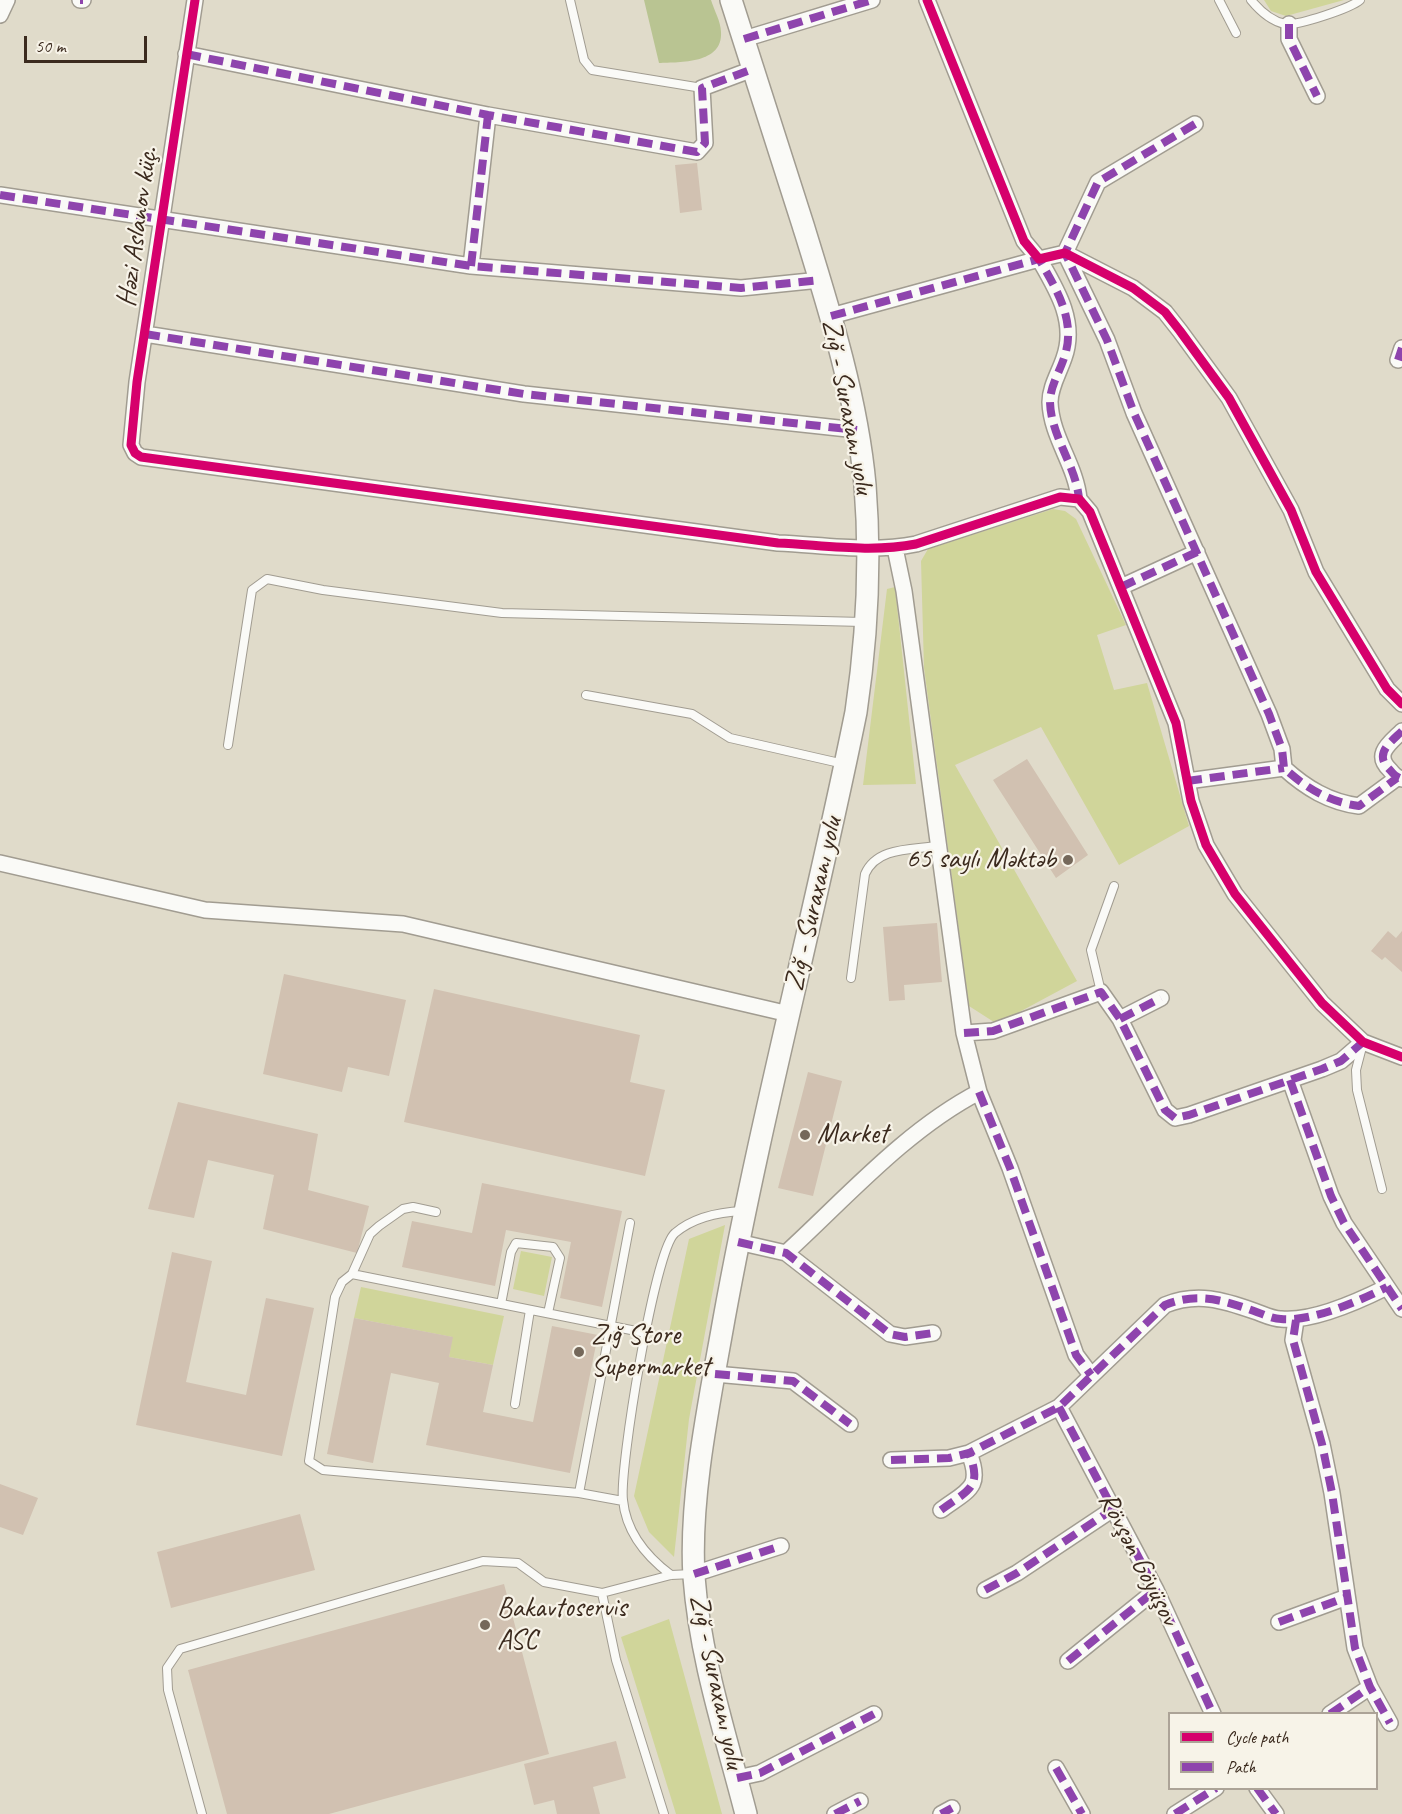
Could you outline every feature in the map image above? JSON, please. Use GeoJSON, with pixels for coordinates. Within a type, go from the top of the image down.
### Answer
{"type":"FeatureCollection","features":[{"type":"Feature","properties":{"kind":"main road","name":"Zığ - Suraxanı yolu"},"geometry":{"type":"LineString","coordinates":[[731,0],[831,316],[857,430],[865,485],[867,548],[861,682],[846,765],[744,1211],[702,1456],[694,1574],[707,1667],[746,1814]]}},
{"type":"Feature","properties":{"kind":"street"},"geometry":{"type":"LineString","coordinates":[[0,15],[7,0]]}},
{"type":"Feature","properties":{"kind":"street","name":"Həzi Aslanov küç."},"geometry":{"type":"LineString","coordinates":[[195,0],[145,334],[131,445],[135,453],[141,457],[778,543],[867,548]]}},
{"type":"Feature","properties":{"kind":"street"},"geometry":{"type":"LineString","coordinates":[[744,39],[872,0]]}},
{"type":"Feature","properties":{"kind":"street"},"geometry":{"type":"LineString","coordinates":[[927,0],[1024,241],[1039,259],[1064,307],[1068,329],[1065,356],[1054,383],[1050,401],[1054,427],[1077,478],[1079,499],[1090,512],[1176,723],[1187,781],[1206,845],[1235,894],[1322,1003],[1363,1042],[1402,1057]]}},
{"type":"Feature","properties":{"kind":"street"},"geometry":{"type":"LineString","coordinates":[[1289,24],[1289,39],[1317,96]]}},
{"type":"Feature","properties":{"kind":"street"},"geometry":{"type":"LineString","coordinates":[[186,54],[488,115],[697,152],[705,143],[702,88],[753,69]]}},
{"type":"Feature","properties":{"kind":"street"},"geometry":{"type":"LineString","coordinates":[[471,266],[488,115]]}},
{"type":"Feature","properties":{"kind":"street"},"geometry":{"type":"LineString","coordinates":[[1065,253],[1098,182],[1195,124]]}},
{"type":"Feature","properties":{"kind":"street"},"geometry":{"type":"LineString","coordinates":[[0,195],[163,222],[471,266],[741,288],[820,280]]}},
{"type":"Feature","properties":{"kind":"street"},"geometry":{"type":"LineString","coordinates":[[1065,253],[1107,340],[1134,413],[1269,714],[1282,749],[1284,768],[1303,785],[1320,794],[1338,803],[1359,806],[1400,778],[1385,766],[1381,758],[1383,749],[1402,731]]}},
{"type":"Feature","properties":{"kind":"street"},"geometry":{"type":"LineString","coordinates":[[831,316],[1065,253],[1133,288],[1165,312],[1229,398],[1291,510],[1316,572],[1387,688],[1402,704]]}},
{"type":"Feature","properties":{"kind":"street"},"geometry":{"type":"LineString","coordinates":[[145,334],[524,394],[857,430]]}},
{"type":"Feature","properties":{"kind":"street"},"geometry":{"type":"LineString","coordinates":[[867,548],[895,548],[1060,497],[1079,499]]}},
{"type":"Feature","properties":{"kind":"street"},"geometry":{"type":"LineString","coordinates":[[895,548],[904,591],[964,1033],[979,1092],[1010,1168],[1076,1355],[1091,1375]]}},
{"type":"Feature","properties":{"kind":"street"},"geometry":{"type":"LineString","coordinates":[[1121,587],[1197,552]]}},
{"type":"Feature","properties":{"kind":"street"},"geometry":{"type":"LineString","coordinates":[[1187,781],[1284,768]]}},
{"type":"Feature","properties":{"kind":"street"},"geometry":{"type":"LineString","coordinates":[[0,863],[205,910],[402,924],[789,1014]]}},
{"type":"Feature","properties":{"kind":"street"},"geometry":{"type":"LineString","coordinates":[[964,1033],[993,1031],[1101,992],[1120,1019],[1165,1110],[1175,1118],[1341,1061],[1363,1042]]}},
{"type":"Feature","properties":{"kind":"street"},"geometry":{"type":"LineString","coordinates":[[1120,1019],[1161,998]]}},
{"type":"Feature","properties":{"kind":"street"},"geometry":{"type":"LineString","coordinates":[[1290,1080],[1331,1196],[1344,1223],[1402,1310]]}},
{"type":"Feature","properties":{"kind":"street"},"geometry":{"type":"LineString","coordinates":[[786,1253],[921,1129],[948,1108],[979,1092]]}},
{"type":"Feature","properties":{"kind":"street"},"geometry":{"type":"LineString","coordinates":[[738,1242],[786,1253],[890,1334],[905,1337],[933,1333]]}},
{"type":"Feature","properties":{"kind":"street"},"geometry":{"type":"LineString","coordinates":[[891,1460],[949,1458],[969,1453],[1059,1407],[1165,1305],[1182,1298],[1204,1297],[1224,1300],[1278,1319],[1296,1320],[1363,1299],[1387,1287]]}},
{"type":"Feature","properties":{"kind":"street"},"geometry":{"type":"LineString","coordinates":[[1296,1320],[1293,1340],[1322,1444],[1355,1648],[1370,1687],[1390,1723]]}},
{"type":"Feature","properties":{"kind":"street"},"geometry":{"type":"LineString","coordinates":[[715,1374],[793,1381],[850,1424]]}},
{"type":"Feature","properties":{"kind":"street","name":"Rövşən Göyüşov"},"geometry":{"type":"LineString","coordinates":[[1059,1407],[1155,1590],[1213,1712]]}},
{"type":"Feature","properties":{"kind":"street"},"geometry":{"type":"LineString","coordinates":[[941,1510],[965,1492],[974,1482],[976,1472],[969,1453]]}},
{"type":"Feature","properties":{"kind":"street"},"geometry":{"type":"LineString","coordinates":[[985,1590],[1017,1573],[1113,1509]]}},
{"type":"Feature","properties":{"kind":"street"},"geometry":{"type":"LineString","coordinates":[[694,1574],[781,1546]]}},
{"type":"Feature","properties":{"kind":"street"},"geometry":{"type":"LineString","coordinates":[[1068,1661],[1155,1590]]}},
{"type":"Feature","properties":{"kind":"street"},"geometry":{"type":"LineString","coordinates":[[1279,1622],[1347,1597]]}},
{"type":"Feature","properties":{"kind":"street"},"geometry":{"type":"LineString","coordinates":[[1332,1712],[1370,1687]]}},
{"type":"Feature","properties":{"kind":"street"},"geometry":{"type":"LineString","coordinates":[[737,1778],[759,1773],[874,1714]]}},
{"type":"Feature","properties":{"kind":"street"},"geometry":{"type":"LineString","coordinates":[[1056,1768],[1082,1814]]}},
{"type":"Feature","properties":{"kind":"street"},"geometry":{"type":"LineString","coordinates":[[1175,1814],[1213,1790]]}},
{"type":"Feature","properties":{"kind":"street"},"geometry":{"type":"LineString","coordinates":[[1258,1790],[1276,1814]]}},
{"type":"Feature","properties":{"kind":"street"},"geometry":{"type":"LineString","coordinates":[[835,1814],[860,1802]]}},
{"type":"Feature","properties":{"kind":"lane"},"geometry":{"type":"LineString","coordinates":[[570,0],[584,60],[592,70],[702,88]]}},
{"type":"Feature","properties":{"kind":"lane"},"geometry":{"type":"LineString","coordinates":[[1219,0],[1236,33]]}},
{"type":"Feature","properties":{"kind":"lane"},"geometry":{"type":"LineString","coordinates":[[1251,0],[1270,18],[1289,24],[1350,7],[1361,0]]}},
{"type":"Feature","properties":{"kind":"lane"},"geometry":{"type":"LineString","coordinates":[[228,745],[252,590],[267,579],[324,590],[502,613],[865,622]]}},
{"type":"Feature","properties":{"kind":"lane"},"geometry":{"type":"LineString","coordinates":[[586,695],[692,714],[730,738],[846,765]]}},
{"type":"Feature","properties":{"kind":"lane"},"geometry":{"type":"LineString","coordinates":[[851,978],[865,874],[870,862],[879,855],[937,846]]}},
{"type":"Feature","properties":{"kind":"lane"},"geometry":{"type":"LineString","coordinates":[[1101,992],[1091,950],[1114,886]]}},
{"type":"Feature","properties":{"kind":"lane"},"geometry":{"type":"LineString","coordinates":[[1363,1042],[1356,1070],[1357,1090],[1382,1189]]}},
{"type":"Feature","properties":{"kind":"lane"},"geometry":{"type":"LineString","coordinates":[[435,1212],[412,1207],[403,1209],[379,1226],[370,1234],[352,1274],[342,1282],[335,1297],[309,1461],[322,1470],[579,1493],[623,1501]]}},
{"type":"Feature","properties":{"kind":"lane"},"geometry":{"type":"LineString","coordinates":[[671,1575],[641,1546],[631,1529],[623,1501],[624,1466],[646,1333],[662,1257],[674,1233],[708,1215],[744,1211]]}},
{"type":"Feature","properties":{"kind":"lane"},"geometry":{"type":"LineString","coordinates":[[579,1493],[630,1223]]}},
{"type":"Feature","properties":{"kind":"lane"},"geometry":{"type":"LineString","coordinates":[[501,1304],[511,1251],[516,1243],[553,1247],[560,1258],[548,1314]]}},
{"type":"Feature","properties":{"kind":"lane"},"geometry":{"type":"LineString","coordinates":[[352,1274],[646,1333]]}},
{"type":"Feature","properties":{"kind":"lane"},"geometry":{"type":"LineString","coordinates":[[515,1404],[530,1310]]}},
{"type":"Feature","properties":{"kind":"lane"},"geometry":{"type":"LineString","coordinates":[[202,1814],[168,1690],[167,1668],[180,1649],[483,1561],[504,1560],[518,1563],[544,1582],[602,1593],[671,1575],[694,1574]]}},
{"type":"Feature","properties":{"kind":"lane"},"geometry":{"type":"LineString","coordinates":[[602,1593],[616,1660],[664,1814]]}},
{"type":"Feature","properties":{"kind":"green space"},"geometry":{"type":"Polygon","coordinates":[[[644,0],[711,0],[721,28],[720,42],[715,50],[699,59],[659,63],[644,0]]]}},
{"type":"Feature","properties":{"kind":"green space"},"geometry":{"type":"Polygon","coordinates":[[[1264,0],[1344,0],[1286,16],[1271,11],[1264,0]]]}},
{"type":"Feature","properties":{"kind":"green space"},"geometry":{"type":"Polygon","coordinates":[[[1053,509],[1065,511],[1076,519],[1126,625],[1097,635],[1114,690],[1147,683],[1189,826],[1119,865],[1041,727],[955,765],[1077,981],[997,1024],[969,1006],[924,668],[921,561],[928,549],[1053,509]]]}},
{"type":"Feature","properties":{"kind":"green space"},"geometry":{"type":"Polygon","coordinates":[[[895,587],[916,784],[863,785],[887,589],[895,587]]]}},
{"type":"Feature","properties":{"kind":"green space"},"geometry":{"type":"Polygon","coordinates":[[[725,1225],[689,1419],[674,1557],[649,1532],[634,1496],[689,1239],[725,1225]]]}},
{"type":"Feature","properties":{"kind":"green space"},"geometry":{"type":"Polygon","coordinates":[[[521,1251],[552,1257],[544,1296],[513,1289],[521,1251]]]}},
{"type":"Feature","properties":{"kind":"green space"},"geometry":{"type":"Polygon","coordinates":[[[361,1287],[504,1316],[493,1365],[449,1357],[452,1337],[354,1318],[361,1287]]]}},
{"type":"Feature","properties":{"kind":"green space"},"geometry":{"type":"Polygon","coordinates":[[[669,1619],[722,1814],[676,1814],[621,1637],[669,1619]]]}},
{"type":"Feature","properties":{"kind":"building"},"geometry":{"type":"Polygon","coordinates":[[[697,163],[702,210],[680,213],[675,165],[697,163]]]}},
{"type":"Feature","properties":{"kind":"building"},"geometry":{"type":"Polygon","coordinates":[[[1027,759],[1088,855],[1056,878],[993,780],[1027,759]]]}},
{"type":"Feature","properties":{"kind":"building"},"geometry":{"type":"Polygon","coordinates":[[[937,923],[942,982],[904,985],[905,1000],[889,1001],[883,927],[937,923]]]}},
{"type":"Feature","properties":{"kind":"building"},"geometry":{"type":"Polygon","coordinates":[[[1388,931],[1396,938],[1402,931],[1402,972],[1385,957],[1382,960],[1371,951],[1388,931]]]}},
{"type":"Feature","properties":{"kind":"building"},"geometry":{"type":"Polygon","coordinates":[[[284,974],[406,1000],[389,1076],[348,1067],[342,1092],[263,1074],[284,974]]]}},
{"type":"Feature","properties":{"kind":"building"},"geometry":{"type":"Polygon","coordinates":[[[434,989],[640,1035],[630,1082],[665,1090],[645,1176],[404,1122],[434,989]]]}},
{"type":"Feature","properties":{"kind":"building"},"geometry":{"type":"Polygon","coordinates":[[[808,1072],[842,1081],[813,1196],[778,1188],[808,1072]]]}},
{"type":"Feature","properties":{"kind":"building"},"geometry":{"type":"Polygon","coordinates":[[[178,1102],[318,1134],[308,1190],[369,1206],[357,1253],[263,1229],[274,1175],[208,1160],[194,1218],[148,1209],[178,1102]]]}},
{"type":"Feature","properties":{"kind":"building"},"geometry":{"type":"Polygon","coordinates":[[[482,1183],[622,1211],[602,1307],[560,1298],[571,1242],[506,1230],[495,1286],[402,1267],[412,1221],[472,1233],[482,1183]]]}},
{"type":"Feature","properties":{"kind":"building"},"geometry":{"type":"Polygon","coordinates":[[[172,1252],[212,1261],[186,1382],[246,1395],[266,1298],[314,1308],[282,1456],[136,1425],[172,1252]]]}},
{"type":"Feature","properties":{"kind":"building"},"geometry":{"type":"Polygon","coordinates":[[[354,1318],[453,1337],[449,1357],[493,1365],[483,1412],[533,1422],[552,1326],[598,1335],[570,1473],[426,1445],[439,1383],[391,1373],[373,1463],[327,1454],[354,1318]]]}},
{"type":"Feature","properties":{"kind":"building"},"geometry":{"type":"Polygon","coordinates":[[[0,1484],[38,1498],[23,1535],[0,1527],[0,1484]]]}},
{"type":"Feature","properties":{"kind":"building"},"geometry":{"type":"Polygon","coordinates":[[[300,1514],[315,1570],[171,1608],[157,1552],[300,1514]]]}},
{"type":"Feature","properties":{"kind":"building"},"geometry":{"type":"Polygon","coordinates":[[[504,1584],[549,1754],[329,1814],[227,1814],[188,1670],[504,1584]]]}},
{"type":"Feature","properties":{"kind":"building"},"geometry":{"type":"Polygon","coordinates":[[[616,1741],[626,1778],[593,1787],[600,1814],[557,1814],[554,1800],[534,1805],[524,1764],[616,1741]]]}},
{"type":"Feature","properties":{"kind":"marked path"},"geometry":{"type":"LineString","coordinates":[[744,39],[872,0]]}},
{"type":"Feature","properties":{"kind":"marked path"},"geometry":{"type":"LineString","coordinates":[[1289,24],[1289,39],[1317,96]]}},
{"type":"Feature","properties":{"kind":"marked path"},"geometry":{"type":"LineString","coordinates":[[186,54],[488,115],[697,152],[705,143],[702,88],[753,69]]}},
{"type":"Feature","properties":{"kind":"marked path"},"geometry":{"type":"LineString","coordinates":[[471,266],[488,115]]}},
{"type":"Feature","properties":{"kind":"marked path"},"geometry":{"type":"LineString","coordinates":[[1195,124],[1098,182],[1065,253],[1107,340],[1134,413],[1269,714],[1282,749],[1284,768],[1318,793],[1359,806],[1397,778]]}},
{"type":"Feature","properties":{"kind":"marked path"},"geometry":{"type":"LineString","coordinates":[[0,195],[471,266],[741,288],[820,280]]}},
{"type":"Feature","properties":{"kind":"marked path"},"geometry":{"type":"LineString","coordinates":[[831,316],[1039,259],[1058,294],[1067,319],[1067,345],[1053,385],[1050,402],[1051,415],[1073,474],[1079,499]]}},
{"type":"Feature","properties":{"kind":"marked path"},"geometry":{"type":"LineString","coordinates":[[145,334],[524,394],[857,430]]}},
{"type":"Feature","properties":{"kind":"marked path"},"geometry":{"type":"LineString","coordinates":[[1398,360],[1402,348]]}},
{"type":"Feature","properties":{"kind":"marked path"},"geometry":{"type":"LineString","coordinates":[[1121,587],[1197,552]]}},
{"type":"Feature","properties":{"kind":"marked path"},"geometry":{"type":"LineString","coordinates":[[1402,731],[1388,744],[1383,754],[1385,764],[1397,777],[1402,779]]}},
{"type":"Feature","properties":{"kind":"marked path"},"geometry":{"type":"LineString","coordinates":[[1187,781],[1284,768]]}},
{"type":"Feature","properties":{"kind":"marked path"},"geometry":{"type":"LineString","coordinates":[[964,1033],[993,1031],[1101,992],[1120,1019],[1165,1110],[1175,1118],[1322,1069],[1341,1061],[1363,1042]]}},
{"type":"Feature","properties":{"kind":"marked path"},"geometry":{"type":"LineString","coordinates":[[1120,1019],[1161,998]]}},
{"type":"Feature","properties":{"kind":"marked path"},"geometry":{"type":"LineString","coordinates":[[1290,1080],[1331,1196],[1344,1223],[1402,1309]]}},
{"type":"Feature","properties":{"kind":"marked path"},"geometry":{"type":"LineString","coordinates":[[979,1092],[1010,1168],[1076,1355],[1091,1375]]}},
{"type":"Feature","properties":{"kind":"marked path"},"geometry":{"type":"LineString","coordinates":[[738,1242],[786,1253],[890,1334],[905,1337],[933,1333]]}},
{"type":"Feature","properties":{"kind":"marked path"},"geometry":{"type":"LineString","coordinates":[[891,1460],[949,1458],[969,1453],[1059,1407],[1165,1305],[1188,1299],[1210,1299],[1274,1318],[1293,1319],[1321,1314],[1387,1287]]}},
{"type":"Feature","properties":{"kind":"marked path"},"geometry":{"type":"LineString","coordinates":[[1296,1320],[1293,1340],[1322,1444],[1332,1493],[1355,1648],[1370,1687],[1390,1723]]}},
{"type":"Feature","properties":{"kind":"marked path"},"geometry":{"type":"LineString","coordinates":[[715,1374],[793,1381],[850,1424]]}},
{"type":"Feature","properties":{"kind":"marked path"},"geometry":{"type":"LineString","coordinates":[[1059,1407],[1156,1590],[1212,1712]]}},
{"type":"Feature","properties":{"kind":"marked path"},"geometry":{"type":"LineString","coordinates":[[941,1510],[965,1492],[973,1481],[973,1465],[969,1453]]}},
{"type":"Feature","properties":{"kind":"marked path"},"geometry":{"type":"LineString","coordinates":[[985,1590],[1017,1573],[1113,1509]]}},
{"type":"Feature","properties":{"kind":"marked path"},"geometry":{"type":"LineString","coordinates":[[694,1574],[781,1546]]}},
{"type":"Feature","properties":{"kind":"marked path"},"geometry":{"type":"LineString","coordinates":[[1068,1661],[1156,1590]]}},
{"type":"Feature","properties":{"kind":"marked path"},"geometry":{"type":"LineString","coordinates":[[1279,1622],[1347,1597]]}},
{"type":"Feature","properties":{"kind":"marked path"},"geometry":{"type":"LineString","coordinates":[[1333,1712],[1370,1687]]}},
{"type":"Feature","properties":{"kind":"marked path"},"geometry":{"type":"LineString","coordinates":[[737,1778],[760,1773],[874,1714]]}},
{"type":"Feature","properties":{"kind":"marked path"},"geometry":{"type":"LineString","coordinates":[[1056,1768],[1082,1814]]}},
{"type":"Feature","properties":{"kind":"marked path"},"geometry":{"type":"LineString","coordinates":[[1175,1814],[1213,1790]]}},
{"type":"Feature","properties":{"kind":"marked path"},"geometry":{"type":"LineString","coordinates":[[1258,1790],[1276,1814]]}},
{"type":"Feature","properties":{"kind":"marked path"},"geometry":{"type":"LineString","coordinates":[[835,1814],[860,1801]]}},
{"type":"Feature","properties":{"kind":"marked path"},"geometry":{"type":"LineString","coordinates":[[941,1814],[952,1808]]}},
{"type":"Feature","properties":{"kind":"cycle path"},"geometry":{"type":"LineString","coordinates":[[195,0],[137,382],[131,445],[135,453],[141,457],[778,543],[847,548],[882,548],[916,544],[1060,497],[1079,499],[1090,512],[1176,723],[1191,801],[1206,845],[1235,894],[1322,1003],[1363,1042],[1402,1057]]}},
{"type":"Feature","properties":{"kind":"cycle path"},"geometry":{"type":"LineString","coordinates":[[927,0],[1024,241],[1039,259],[1065,253],[1133,288],[1165,312],[1229,398],[1291,510],[1316,572],[1387,689],[1402,704]]}},
{"type":"Feature","properties":{"kind":"place","name":"65 saylı Məktəb"},"geometry":{"type":"Point","coordinates":[1068,860]}},
{"type":"Feature","properties":{"kind":"place","name":"Market"},"geometry":{"type":"Point","coordinates":[805,1135]}},
{"type":"Feature","properties":{"kind":"place","name":"Zığ Store Supermarket"},"geometry":{"type":"Point","coordinates":[579,1352]}},
{"type":"Feature","properties":{"kind":"place","name":"Bakavtoservis ASC"},"geometry":{"type":"Point","coordinates":[485,1625]}}]}
